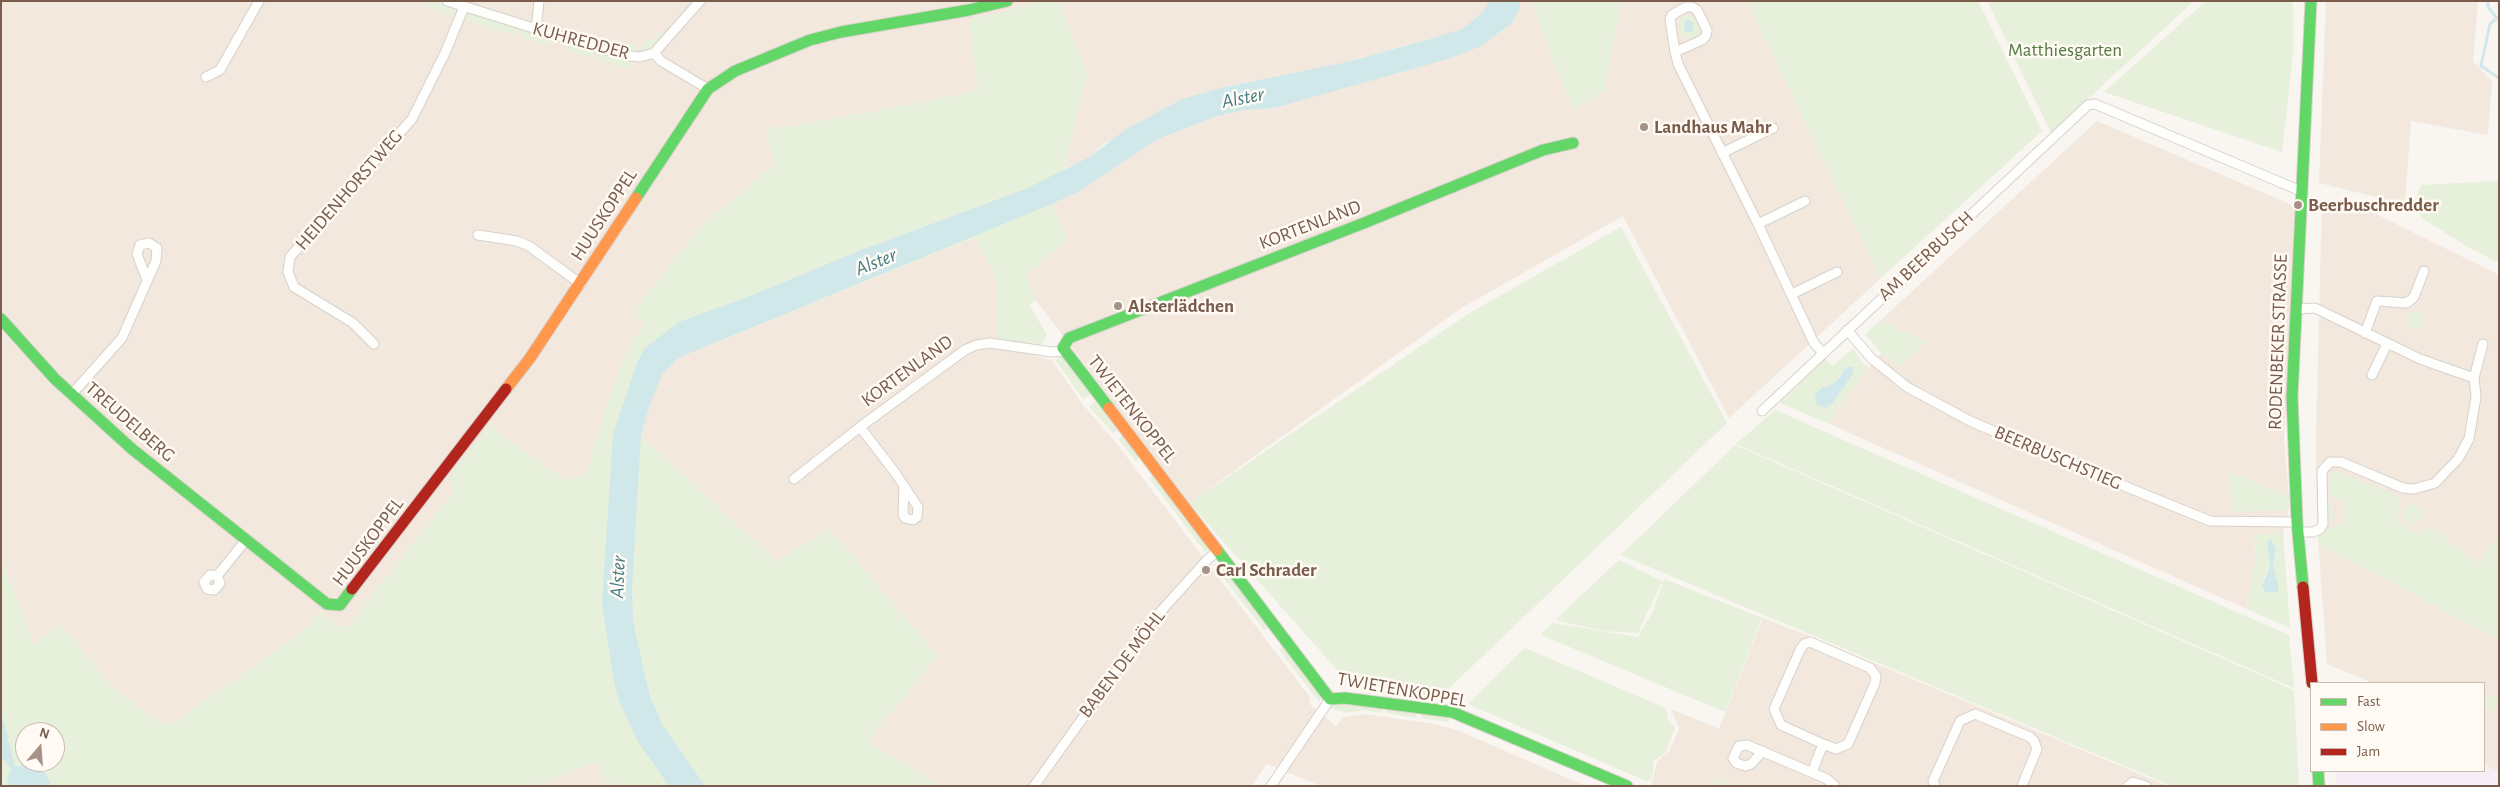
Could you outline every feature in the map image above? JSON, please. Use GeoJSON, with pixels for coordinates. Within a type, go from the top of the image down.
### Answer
{"type":"FeatureCollection","features":[{"type":"Feature","properties":{"kind":"street"},"geometry":{"type":"LineString","coordinates":[[206,77],[220,70],[260,1]]}},
{"type":"Feature","properties":{"kind":"street","name":"KUHREDDER"},"geometry":{"type":"LineString","coordinates":[[447,1],[536,30],[630,56],[640,57],[654,53],[666,64],[708,89]]}},
{"type":"Feature","properties":{"kind":"street"},"geometry":{"type":"LineString","coordinates":[[536,30],[539,1]]}},
{"type":"Feature","properties":{"kind":"street"},"geometry":{"type":"LineString","coordinates":[[654,53],[700,1]]}},
{"type":"Feature","properties":{"kind":"street","name":"HUUSKOPPEL"},"geometry":{"type":"LineString","coordinates":[[334,606],[344,602],[494,405],[581,284],[708,89],[734,71],[810,40],[842,32],[1008,1]]}},
{"type":"Feature","properties":{"kind":"street","name":"RODENBEKER STRASSE"},"geometry":{"type":"LineString","coordinates":[[2310,1],[2292,430],[2297,527],[2312,682]]}},
{"type":"Feature","properties":{"kind":"street"},"geometry":{"type":"LineString","coordinates":[[1675,52],[1702,40],[1706,36],[1707,30],[1693,4],[1672,15],[1670,20],[1675,52],[1678,64],[1758,224],[1814,343],[1822,352]]}},
{"type":"Feature","properties":{"kind":"street","name":"HEIDENHORSTWEG"},"geometry":{"type":"LineString","coordinates":[[374,344],[353,323],[294,287],[288,272],[290,257],[412,119],[464,6]]}},
{"type":"Feature","properties":{"kind":"street","name":"AM BEERBUSCH"},"geometry":{"type":"LineString","coordinates":[[1762,411],[1822,352],[2091,103],[2302,191]]}},
{"type":"Feature","properties":{"kind":"street"},"geometry":{"type":"LineString","coordinates":[[1722,153],[1773,128]]}},
{"type":"Feature","properties":{"kind":"street","name":"KORTENLAND"},"geometry":{"type":"LineString","coordinates":[[794,479],[860,427],[965,350],[976,345],[990,343],[1052,352],[1064,348],[1069,338],[1364,223],[1543,150],[1573,143]]}},
{"type":"Feature","properties":{"kind":"street"},"geometry":{"type":"LineString","coordinates":[[1758,224],[1805,201]]}},
{"type":"Feature","properties":{"kind":"street"},"geometry":{"type":"LineString","coordinates":[[478,235],[523,244],[581,284]]}},
{"type":"Feature","properties":{"kind":"street"},"geometry":{"type":"LineString","coordinates":[[2365,333],[2377,301],[2407,303],[2414,297],[2424,271]]}},
{"type":"Feature","properties":{"kind":"street"},"geometry":{"type":"LineString","coordinates":[[1792,294],[1837,272]]}},
{"type":"Feature","properties":{"kind":"street"},"geometry":{"type":"LineString","coordinates":[[72,394],[122,338],[147,280]]}},
{"type":"Feature","properties":{"kind":"street"},"geometry":{"type":"LineString","coordinates":[[2296,309],[2315,308],[2432,364],[2474,378],[2483,344]]}},
{"type":"Feature","properties":{"kind":"street","name":"TREUDELBERG"},"geometry":{"type":"LineString","coordinates":[[1,319],[38,360],[132,450],[327,604],[334,606]]}},
{"type":"Feature","properties":{"kind":"street","name":"BEERBUSCHSTIEG"},"geometry":{"type":"LineString","coordinates":[[1847,330],[1871,358],[1906,387],[1996,432],[2210,521],[2297,527],[2313,532],[2320,529],[2323,524],[2322,471],[2330,462],[2341,462],[2403,488],[2424,487],[2435,483],[2446,473],[2458,459],[2469,440],[2475,414],[2474,378]]}},
{"type":"Feature","properties":{"kind":"street"},"geometry":{"type":"LineString","coordinates":[[2372,374],[2387,344]]}},
{"type":"Feature","properties":{"kind":"street","name":"TWIETENKOPPEL"},"geometry":{"type":"LineString","coordinates":[[1064,348],[1330,699],[1345,698],[1452,712],[1627,786]]}},
{"type":"Feature","properties":{"kind":"street","name":"KORTENLAND"},"geometry":{"type":"LineString","coordinates":[[860,427],[904,487]]}},
{"type":"Feature","properties":{"kind":"street"},"geometry":{"type":"LineString","coordinates":[[217,576],[246,540]]}},
{"type":"Feature","properties":{"kind":"street","name":"BABEN DE MÖHL"},"geometry":{"type":"LineString","coordinates":[[1034,786],[1153,620],[1208,559],[1218,551]]}},
{"type":"Feature","properties":{"kind":"street"},"geometry":{"type":"LineString","coordinates":[[1810,642],[1870,668],[1876,676],[1875,683],[1848,744],[1836,749],[1823,744],[1781,725],[1774,709],[1800,650],[1804,644],[1810,642]]}},
{"type":"Feature","properties":{"kind":"street"},"geometry":{"type":"LineString","coordinates":[[1271,786],[1330,699]]}},
{"type":"Feature","properties":{"kind":"street"},"geometry":{"type":"LineString","coordinates":[[1936,786],[1933,781],[1960,721],[1975,714],[2030,737],[2034,741],[2037,749],[2022,786]]}},
{"type":"Feature","properties":{"kind":"street"},"geometry":{"type":"LineString","coordinates":[[1812,772],[1823,744]]}},
{"type":"Feature","properties":{"kind":"street"},"geometry":{"type":"LineString","coordinates":[[1763,751],[1827,779],[1835,786]]}},
{"type":"Feature","properties":{"kind":"street"},"geometry":{"type":"LineString","coordinates":[[2318,772],[2319,786]]}},
{"type":"Feature","properties":{"kind":"street"},"geometry":{"type":"LineString","coordinates":[[2128,786],[2134,782],[2146,786]]}},
{"type":"Feature","properties":{"kind":"shaded area"},"geometry":{"type":"Polygon","coordinates":[[[1,1],[1043,1],[1022,8],[978,90],[919,103],[787,127],[772,127],[775,164],[705,223],[669,265],[632,315],[647,324],[634,339],[619,370],[586,475],[565,480],[489,427],[454,492],[348,626],[337,627],[321,610],[306,629],[171,725],[154,719],[114,689],[62,625],[33,645],[13,588],[1,563],[1,1]]]}},
{"type":"Feature","properties":{"kind":"shaded area"},"geometry":{"type":"Polygon","coordinates":[[[1059,1],[1490,1],[1481,14],[1462,29],[1351,61],[1225,87],[1105,143],[1089,157],[1064,169],[1087,73],[1059,1]]]}},
{"type":"Feature","properties":{"kind":"shaded area"},"geometry":{"type":"Polygon","coordinates":[[[1520,1],[1531,1],[1560,79],[1575,108],[1604,92],[1621,1],[1746,1],[1881,278],[1729,418],[1623,216],[1463,307],[1189,503],[1036,300],[1026,277],[1067,239],[1052,204],[1080,191],[1158,139],[1214,117],[1244,110],[1274,108],[1498,34],[1511,24],[1520,1]]]}},
{"type":"Feature","properties":{"kind":"shaded area"},"geometry":{"type":"Polygon","coordinates":[[[2326,1],[2478,1],[2473,61],[2492,81],[2488,135],[2411,121],[2405,204],[2319,183],[2326,1]]]}},
{"type":"Feature","properties":{"kind":"shaded area"},"geometry":{"type":"Polygon","coordinates":[[[2097,121],[2297,207],[2284,437],[2289,497],[2229,472],[2232,512],[2289,510],[2283,532],[2254,535],[2255,562],[2247,609],[1827,423],[1881,353],[1899,367],[1926,342],[1880,321],[2097,121]]]}},
{"type":"Feature","properties":{"kind":"shaded area"},"geometry":{"type":"Polygon","coordinates":[[[2322,200],[2370,211],[2499,275],[2499,534],[2479,564],[2433,529],[2419,534],[2397,522],[2342,499],[2345,523],[2325,529],[2317,528],[2316,436],[2322,200]]]}},
{"type":"Feature","properties":{"kind":"shaded area"},"geometry":{"type":"Polygon","coordinates":[[[975,237],[998,283],[998,339],[1033,342],[1032,355],[1052,360],[1083,405],[1113,439],[1309,696],[1311,706],[1336,726],[1344,717],[1365,714],[1435,724],[1457,730],[1586,786],[1321,786],[1267,764],[1251,786],[942,786],[868,742],[938,656],[829,529],[777,562],[641,436],[650,404],[662,374],[678,358],[975,237]]]}},
{"type":"Feature","properties":{"kind":"shaded area"},"geometry":{"type":"Polygon","coordinates":[[[2318,539],[2499,638],[2499,772],[2485,765],[2485,682],[2370,682],[2327,664],[2318,539]]]}},
{"type":"Feature","properties":{"kind":"shaded area"},"geometry":{"type":"Polygon","coordinates":[[[1763,618],[2168,786],[1651,786],[1657,762],[1670,750],[1679,728],[1671,709],[1719,729],[1763,618]]]}},
{"type":"Feature","properties":{"kind":"shaded area"},"geometry":{"type":"Polygon","coordinates":[[[596,762],[603,777],[611,786],[532,786],[596,762]]]}},
{"type":"Feature","properties":{"kind":"shaded area"},"geometry":{"type":"Polygon","coordinates":[[[2485,765],[2499,772],[2499,786],[2342,786],[2336,783],[2335,772],[2485,772],[2485,765]]]}},
{"type":"Feature","properties":{"kind":"green space"},"geometry":{"type":"Polygon","coordinates":[[[426,1],[435,1],[453,8],[454,16],[425,6],[426,1]]]}},
{"type":"Feature","properties":{"kind":"green space"},"geometry":{"type":"Polygon","coordinates":[[[1043,1],[1059,1],[1087,73],[1064,169],[1052,204],[1067,239],[1026,277],[1036,300],[1029,304],[1047,335],[1042,344],[998,339],[998,283],[975,237],[678,358],[662,374],[650,404],[641,436],[777,562],[829,528],[938,656],[868,742],[942,786],[611,786],[603,777],[596,762],[532,786],[1,786],[1,761],[12,755],[1,711],[1,563],[13,588],[33,644],[62,625],[114,689],[154,719],[171,725],[306,629],[321,610],[337,627],[348,626],[454,492],[449,478],[489,426],[565,480],[586,475],[619,370],[634,339],[646,325],[632,315],[669,265],[705,223],[775,164],[765,131],[772,127],[787,127],[919,103],[978,90],[969,20],[1043,1]]]}},
{"type":"Feature","properties":{"kind":"green space"},"geometry":{"type":"Polygon","coordinates":[[[1531,1],[1621,1],[1604,92],[1574,109],[1560,79],[1531,1]]]}},
{"type":"Feature","properties":{"kind":"green space"},"geometry":{"type":"Polygon","coordinates":[[[1746,1],[1978,1],[2042,131],[1881,278],[1746,1]]]}},
{"type":"Feature","properties":{"kind":"green space","name":"Matthiesgarten"},"geometry":{"type":"Polygon","coordinates":[[[1987,1],[2194,1],[2051,133],[1987,1]]]}},
{"type":"Feature","properties":{"kind":"green space"},"geometry":{"type":"Polygon","coordinates":[[[2206,1],[2293,1],[2293,54],[2282,152],[2104,92],[2206,1]]]}},
{"type":"Feature","properties":{"kind":"green space"},"geometry":{"type":"Polygon","coordinates":[[[1687,14],[1696,19],[1698,33],[1695,37],[1684,37],[1679,25],[1681,18],[1687,14]]]}},
{"type":"Feature","properties":{"kind":"green space"},"geometry":{"type":"Polygon","coordinates":[[[470,15],[478,15],[518,28],[516,36],[464,19],[470,15]]]}},
{"type":"Feature","properties":{"kind":"green space"},"geometry":{"type":"Polygon","coordinates":[[[522,29],[551,38],[550,46],[520,37],[522,29]]]}},
{"type":"Feature","properties":{"kind":"green space"},"geometry":{"type":"Polygon","coordinates":[[[667,30],[669,31],[661,41],[646,50],[643,48],[642,44],[667,30]]]}},
{"type":"Feature","properties":{"kind":"green space"},"geometry":{"type":"Polygon","coordinates":[[[587,40],[609,44],[636,44],[638,50],[637,53],[633,53],[587,40]]]}},
{"type":"Feature","properties":{"kind":"green space"},"geometry":{"type":"Polygon","coordinates":[[[568,44],[593,52],[591,58],[566,51],[568,44]]]}},
{"type":"Feature","properties":{"kind":"green space"},"geometry":{"type":"Polygon","coordinates":[[[598,53],[632,61],[633,65],[631,69],[596,59],[598,53]]]}},
{"type":"Feature","properties":{"kind":"green space"},"geometry":{"type":"Polygon","coordinates":[[[2499,181],[2499,263],[2466,246],[2422,218],[2413,205],[2421,185],[2499,181]]]}},
{"type":"Feature","properties":{"kind":"green space"},"geometry":{"type":"Polygon","coordinates":[[[1621,227],[1727,423],[1439,698],[1346,680],[1189,503],[1468,314],[1621,227]]]}},
{"type":"Feature","properties":{"kind":"green space"},"geometry":{"type":"Polygon","coordinates":[[[2413,311],[2421,311],[2426,316],[2424,327],[2413,329],[2408,324],[2408,316],[2413,311]]]}},
{"type":"Feature","properties":{"kind":"green space"},"geometry":{"type":"Polygon","coordinates":[[[1880,321],[1926,342],[1899,367],[1881,353],[1865,334],[1880,321]]]}},
{"type":"Feature","properties":{"kind":"green space"},"geometry":{"type":"Polygon","coordinates":[[[1853,348],[1861,361],[1869,368],[1827,423],[1780,403],[1824,358],[1833,366],[1853,348]],[[1849,366],[1838,380],[1829,386],[1823,387],[1834,401],[1853,374],[1849,366]]]}},
{"type":"Feature","properties":{"kind":"green space"},"geometry":{"type":"Polygon","coordinates":[[[1057,355],[1062,356],[1091,392],[1090,395],[1083,399],[1056,361],[1057,355]]]}},
{"type":"Feature","properties":{"kind":"green space"},"geometry":{"type":"Polygon","coordinates":[[[1096,401],[1118,428],[1114,434],[1089,407],[1096,401]]]}},
{"type":"Feature","properties":{"kind":"green space"},"geometry":{"type":"Polygon","coordinates":[[[1775,410],[2289,635],[2294,688],[1736,444],[1775,410]]]}},
{"type":"Feature","properties":{"kind":"green space"},"geometry":{"type":"Polygon","coordinates":[[[1124,435],[1141,455],[1136,462],[1118,438],[1124,435]]]}},
{"type":"Feature","properties":{"kind":"green space"},"geometry":{"type":"Polygon","coordinates":[[[1735,445],[2294,690],[2299,786],[2172,786],[1621,555],[1735,445]]]}},
{"type":"Feature","properties":{"kind":"green space"},"geometry":{"type":"Polygon","coordinates":[[[2336,471],[2400,497],[2397,522],[2418,534],[2432,528],[2479,564],[2499,534],[2499,640],[2319,544],[2317,528],[2325,529],[2345,522],[2342,499],[2329,497],[2329,478],[2336,471]]]}},
{"type":"Feature","properties":{"kind":"green space"},"geometry":{"type":"Polygon","coordinates":[[[2229,472],[2289,497],[2289,510],[2232,512],[2229,472]]]}},
{"type":"Feature","properties":{"kind":"green space"},"geometry":{"type":"Polygon","coordinates":[[[1153,475],[1208,547],[1206,553],[1149,478],[1153,475]]]}},
{"type":"Feature","properties":{"kind":"green space"},"geometry":{"type":"Polygon","coordinates":[[[2326,504],[2332,504],[2333,522],[2327,522],[2326,504]]]}},
{"type":"Feature","properties":{"kind":"green space"},"geometry":{"type":"Polygon","coordinates":[[[2409,504],[2417,504],[2423,510],[2423,518],[2417,524],[2409,524],[2403,518],[2403,510],[2409,504]]]}},
{"type":"Feature","properties":{"kind":"green space"},"geometry":{"type":"Polygon","coordinates":[[[2283,532],[2290,628],[2247,609],[2255,562],[2254,535],[2283,532]],[[2271,539],[2267,541],[2270,567],[2263,579],[2275,575],[2273,566],[2276,555],[2271,539]]]}},
{"type":"Feature","properties":{"kind":"green space"},"geometry":{"type":"Polygon","coordinates":[[[1619,560],[1662,581],[1638,633],[1604,631],[1555,620],[1619,560]]]}},
{"type":"Feature","properties":{"kind":"green space"},"geometry":{"type":"Polygon","coordinates":[[[1213,564],[1222,565],[1269,626],[1264,630],[1213,564]]]}},
{"type":"Feature","properties":{"kind":"green space"},"geometry":{"type":"Polygon","coordinates":[[[1664,579],[1762,618],[1725,712],[1541,635],[1552,623],[1638,637],[1653,611],[1664,579]]]}},
{"type":"Feature","properties":{"kind":"green space"},"geometry":{"type":"Polygon","coordinates":[[[1284,646],[1320,695],[1320,703],[1279,650],[1284,646]]]}},
{"type":"Feature","properties":{"kind":"green space"},"geometry":{"type":"Polygon","coordinates":[[[1525,648],[1666,708],[1668,720],[1675,728],[1665,754],[1654,760],[1652,778],[1646,781],[1468,704],[1525,648]]]}},
{"type":"Feature","properties":{"kind":"green space"},"geometry":{"type":"Polygon","coordinates":[[[2485,696],[2493,696],[2498,701],[2492,711],[2485,710],[2485,696]]]}},
{"type":"Feature","properties":{"kind":"green space"},"geometry":{"type":"Polygon","coordinates":[[[1337,703],[1382,706],[1381,713],[1365,710],[1345,713],[1331,708],[1337,703]]]}},
{"type":"Feature","properties":{"kind":"green space"},"geometry":{"type":"Polygon","coordinates":[[[1387,707],[1417,711],[1416,718],[1386,713],[1387,707]]]}},
{"type":"Feature","properties":{"kind":"green space"},"geometry":{"type":"Polygon","coordinates":[[[1422,712],[1449,716],[1448,722],[1421,718],[1422,712]]]}},
{"type":"Feature","properties":{"kind":"green space"},"geometry":{"type":"Polygon","coordinates":[[[1716,779],[1731,782],[1736,786],[1714,786],[1716,779]]]}},
{"type":"Feature","properties":{"kind":"water","name":"Alster"},"geometry":{"type":"Polygon","coordinates":[[[1490,1],[1520,1],[1520,8],[1511,24],[1479,47],[1451,58],[1274,108],[1244,110],[1214,117],[1158,139],[1080,191],[1052,204],[678,358],[662,374],[650,404],[641,436],[632,587],[633,622],[650,697],[663,726],[705,786],[669,786],[637,740],[619,701],[613,677],[602,603],[613,434],[637,363],[645,348],[679,322],[750,296],[859,251],[1028,188],[1089,157],[1125,130],[1182,99],[1225,87],[1351,61],[1462,29],[1481,14],[1490,1]]]}},
{"type":"Feature","properties":{"kind":"water"},"geometry":{"type":"Polygon","coordinates":[[[1686,19],[1693,23],[1694,31],[1686,32],[1684,28],[1686,19]]]}},
{"type":"Feature","properties":{"kind":"water"},"geometry":{"type":"Polygon","coordinates":[[[1850,366],[1853,367],[1853,374],[1834,401],[1826,408],[1817,405],[1815,394],[1823,387],[1829,386],[1838,380],[1844,370],[1850,366]]]}},
{"type":"Feature","properties":{"kind":"water"},"geometry":{"type":"Polygon","coordinates":[[[2271,539],[2276,549],[2273,566],[2279,588],[2276,593],[2266,592],[2262,586],[2270,567],[2267,541],[2271,539]]]}},
{"type":"Feature","properties":{"kind":"water"},"geometry":{"type":"Polygon","coordinates":[[[1,711],[15,772],[44,772],[52,786],[9,786],[7,780],[11,769],[5,760],[1,761],[1,711]]]}},
{"type":"Feature","properties":{"kind":"waterway"},"geometry":{"type":"LineString","coordinates":[[2488,1],[2488,7],[2497,18],[2490,24],[2481,66],[2499,78]]}},
{"type":"Feature","properties":{"kind":"traffic: fast"},"geometry":{"type":"LineString","coordinates":[[636,198],[708,89],[735,71],[810,40],[841,32],[969,10],[1007,1]]}},
{"type":"Feature","properties":{"kind":"traffic: fast"},"geometry":{"type":"LineString","coordinates":[[2303,587],[2297,522],[2292,397],[2311,1]]}},
{"type":"Feature","properties":{"kind":"traffic: fast"},"geometry":{"type":"LineString","coordinates":[[1109,408],[1063,348],[1069,338],[1364,223],[1543,150],[1573,143]]}},
{"type":"Feature","properties":{"kind":"traffic: fast"},"geometry":{"type":"LineString","coordinates":[[1,319],[55,379],[132,449],[327,604],[340,605],[352,589]]}},
{"type":"Feature","properties":{"kind":"traffic: fast"},"geometry":{"type":"LineString","coordinates":[[1217,550],[1330,699],[1345,698],[1452,712],[1627,786]]}},
{"type":"Feature","properties":{"kind":"traffic: fast"},"geometry":{"type":"LineString","coordinates":[[2318,772],[2319,786]]}},
{"type":"Feature","properties":{"kind":"traffic: slow"},"geometry":{"type":"LineString","coordinates":[[506,389],[530,358],[636,198]]}},
{"type":"Feature","properties":{"kind":"traffic: slow"},"geometry":{"type":"LineString","coordinates":[[1109,408],[1217,550]]}},
{"type":"Feature","properties":{"kind":"traffic: jam"},"geometry":{"type":"LineString","coordinates":[[352,589],[506,389]]}},
{"type":"Feature","properties":{"kind":"traffic: jam"},"geometry":{"type":"LineString","coordinates":[[2303,587],[2312,682]]}},
{"type":"Feature","properties":{"kind":"place","name":"Landhaus Mahr"},"geometry":{"type":"Point","coordinates":[1644,127]}},
{"type":"Feature","properties":{"kind":"place","name":"Beerbuschredder"},"geometry":{"type":"Point","coordinates":[2298,205]}},
{"type":"Feature","properties":{"kind":"place","name":"Alsterlädchen"},"geometry":{"type":"Point","coordinates":[1118,306]}},
{"type":"Feature","properties":{"kind":"place","name":"Carl Schrader"},"geometry":{"type":"Point","coordinates":[1206,570]}}]}
